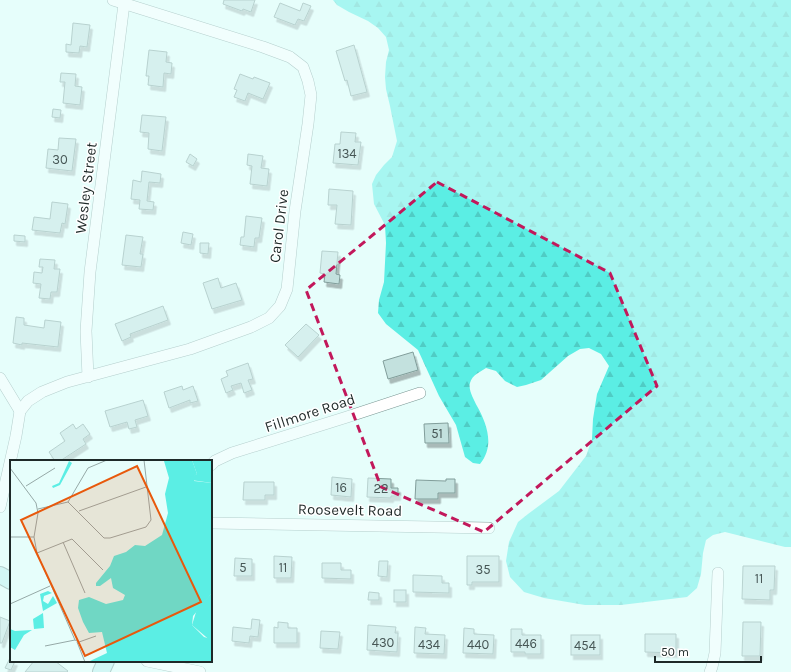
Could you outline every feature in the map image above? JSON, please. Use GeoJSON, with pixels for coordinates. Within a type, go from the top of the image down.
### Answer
{"type":"FeatureCollection","features":[{"type":"Feature","properties":{"kind":"street","name":"Carol Drive"},"geometry":{"type":"LineString","coordinates":[[20,411],[28,401],[42,392],[67,382],[190,349],[251,327],[269,318],[280,306],[287,288],[295,211],[311,95],[303,66],[290,57],[263,47],[113,0]]}},
{"type":"Feature","properties":{"kind":"street","name":"Wesley Street"},"geometry":{"type":"LineString","coordinates":[[88,377],[86,331],[90,272],[124,4]]}},
{"type":"Feature","properties":{"kind":"street"},"geometry":{"type":"LineString","coordinates":[[0,378],[20,411],[11,460]]}},
{"type":"Feature","properties":{"kind":"street","name":"Fillmore Road"},"geometry":{"type":"LineString","coordinates":[[212,464],[232,453],[347,418],[420,393]]}},
{"type":"Feature","properties":{"kind":"street"},"geometry":{"type":"LineString","coordinates":[[0,507],[10,463]]}},
{"type":"Feature","properties":{"kind":"street","name":"Roosevelt Road"},"geometry":{"type":"LineString","coordinates":[[212,523],[489,528]]}},
{"type":"Feature","properties":{"kind":"street"},"geometry":{"type":"LineString","coordinates":[[710,672],[715,653],[718,573]]}},
{"type":"Feature","properties":{"kind":"street"},"geometry":{"type":"LineString","coordinates":[[0,575],[10,580]]}},
{"type":"Feature","properties":{"kind":"street"},"geometry":{"type":"LineString","coordinates":[[101,672],[106,662]]}},
{"type":"Feature","properties":{"kind":"street"},"geometry":{"type":"LineString","coordinates":[[154,662],[194,668]]}},
{"type":"Feature","properties":{"kind":"highlighted area"},"geometry":{"type":"Polygon","coordinates":[[[437,182],[610,273],[657,386],[484,532],[381,487],[306,290],[437,182]]]}},
{"type":"Feature","properties":{"kind":"green space"},"geometry":{"type":"Polygon","coordinates":[[[333,0],[791,0],[791,547],[785,547],[725,532],[713,535],[706,540],[701,574],[697,588],[687,597],[621,605],[585,605],[544,598],[524,592],[510,577],[506,561],[509,542],[518,522],[559,491],[586,456],[592,439],[593,419],[597,394],[609,366],[601,354],[589,348],[580,349],[568,356],[541,380],[517,387],[505,381],[496,371],[486,368],[479,372],[471,380],[470,389],[484,420],[488,435],[487,450],[485,457],[480,464],[473,463],[465,457],[456,425],[439,396],[418,350],[386,324],[378,313],[379,300],[384,282],[386,243],[385,225],[374,204],[372,184],[376,175],[392,157],[397,141],[386,89],[386,62],[389,50],[386,37],[378,28],[368,21],[337,5],[333,0]]]}},
{"type":"Feature","properties":{"kind":"building"},"geometry":{"type":"Polygon","coordinates":[[[224,0],[255,0],[251,12],[243,9],[242,11],[223,4],[224,0]]]}},
{"type":"Feature","properties":{"kind":"building"},"geometry":{"type":"Polygon","coordinates":[[[280,3],[300,11],[303,3],[311,6],[304,21],[298,19],[295,25],[274,17],[280,3]]]}},
{"type":"Feature","properties":{"kind":"building"},"geometry":{"type":"Polygon","coordinates":[[[73,23],[90,25],[87,47],[80,46],[79,53],[66,52],[66,44],[71,45],[73,23]]]}},
{"type":"Feature","properties":{"kind":"building"},"geometry":{"type":"Polygon","coordinates":[[[354,45],[367,92],[351,96],[347,80],[345,81],[336,51],[354,45]]]}},
{"type":"Feature","properties":{"kind":"building"},"geometry":{"type":"Polygon","coordinates":[[[149,50],[167,52],[166,62],[172,63],[171,74],[164,73],[163,87],[148,85],[149,76],[146,76],[149,50]]]}},
{"type":"Feature","properties":{"kind":"building"},"geometry":{"type":"Polygon","coordinates":[[[61,73],[76,74],[75,86],[82,87],[80,105],[63,103],[65,82],[60,82],[61,73]]]}},
{"type":"Feature","properties":{"kind":"building"},"geometry":{"type":"Polygon","coordinates":[[[240,74],[270,83],[263,99],[248,93],[245,101],[234,97],[237,90],[234,89],[240,74]]]}},
{"type":"Feature","properties":{"kind":"building"},"geometry":{"type":"Polygon","coordinates":[[[53,109],[61,110],[60,118],[52,117],[53,109]]]}},
{"type":"Feature","properties":{"kind":"building"},"geometry":{"type":"Polygon","coordinates":[[[142,115],[166,117],[162,151],[148,149],[149,133],[140,132],[142,115]]]}},
{"type":"Feature","properties":{"kind":"building"},"geometry":{"type":"Polygon","coordinates":[[[341,132],[356,133],[355,142],[361,142],[358,165],[333,163],[335,144],[340,144],[341,132]]]}},
{"type":"Feature","properties":{"kind":"building"},"geometry":{"type":"Polygon","coordinates":[[[59,138],[76,139],[72,171],[46,168],[48,149],[58,150],[59,138]]]}},
{"type":"Feature","properties":{"kind":"building"},"geometry":{"type":"Polygon","coordinates":[[[190,154],[197,159],[193,166],[186,162],[190,154]]]}},
{"type":"Feature","properties":{"kind":"building"},"geometry":{"type":"Polygon","coordinates":[[[248,154],[263,156],[261,168],[269,169],[267,186],[250,184],[252,166],[247,165],[248,154]]]}},
{"type":"Feature","properties":{"kind":"building"},"geometry":{"type":"Polygon","coordinates":[[[142,171],[161,174],[160,183],[149,182],[147,201],[154,202],[153,210],[139,209],[140,200],[131,199],[133,180],[141,182],[142,171]]]}},
{"type":"Feature","properties":{"kind":"building"},"geometry":{"type":"Polygon","coordinates":[[[329,189],[353,191],[351,225],[335,224],[337,205],[328,205],[329,189]]]}},
{"type":"Feature","properties":{"kind":"building"},"geometry":{"type":"Polygon","coordinates":[[[52,202],[68,204],[65,224],[62,223],[60,233],[32,230],[34,217],[50,219],[52,202]]]}},
{"type":"Feature","properties":{"kind":"building"},"geometry":{"type":"Polygon","coordinates":[[[246,216],[262,218],[259,238],[255,238],[254,247],[240,245],[241,237],[244,237],[246,216]]]}},
{"type":"Feature","properties":{"kind":"building"},"geometry":{"type":"Polygon","coordinates":[[[183,232],[193,234],[191,245],[181,243],[183,232]]]}},
{"type":"Feature","properties":{"kind":"building"},"geometry":{"type":"Polygon","coordinates":[[[14,235],[25,236],[25,242],[14,241],[14,235]]]}},
{"type":"Feature","properties":{"kind":"building"},"geometry":{"type":"Polygon","coordinates":[[[126,235],[143,237],[140,254],[143,254],[141,267],[122,265],[126,235]]]}},
{"type":"Feature","properties":{"kind":"building"},"geometry":{"type":"Polygon","coordinates":[[[200,243],[209,243],[208,254],[200,253],[200,243]]]}},
{"type":"Feature","properties":{"kind":"building"},"geometry":{"type":"Polygon","coordinates":[[[322,251],[338,252],[336,274],[340,275],[339,284],[324,282],[325,274],[320,273],[322,251]]]}},
{"type":"Feature","properties":{"kind":"building"},"geometry":{"type":"Polygon","coordinates":[[[40,259],[55,260],[54,269],[60,269],[57,292],[51,292],[50,299],[39,298],[41,284],[33,283],[34,272],[42,273],[43,267],[39,267],[40,259]]]}},
{"type":"Feature","properties":{"kind":"building"},"geometry":{"type":"Polygon","coordinates":[[[218,278],[221,288],[236,283],[242,300],[212,309],[203,283],[218,278]]]}},
{"type":"Feature","properties":{"kind":"building"},"geometry":{"type":"Polygon","coordinates":[[[163,306],[168,320],[130,334],[131,337],[122,341],[115,324],[163,306]]]}},
{"type":"Feature","properties":{"kind":"building"},"geometry":{"type":"Polygon","coordinates":[[[16,317],[24,318],[24,325],[44,328],[45,320],[61,322],[58,347],[13,343],[16,317]]]}},
{"type":"Feature","properties":{"kind":"building"},"geometry":{"type":"Polygon","coordinates":[[[306,324],[319,335],[298,357],[285,345],[306,324]]]}},
{"type":"Feature","properties":{"kind":"building"},"geometry":{"type":"Polygon","coordinates":[[[413,352],[418,370],[388,379],[383,361],[413,352]]]}},
{"type":"Feature","properties":{"kind":"building"},"geometry":{"type":"Polygon","coordinates":[[[248,363],[253,379],[248,380],[252,390],[244,393],[241,383],[231,386],[233,390],[226,393],[221,379],[228,376],[226,371],[248,363]]]}},
{"type":"Feature","properties":{"kind":"building"},"geometry":{"type":"Polygon","coordinates":[[[182,386],[183,390],[193,386],[198,401],[190,403],[190,400],[169,408],[164,392],[182,386]]]}},
{"type":"Feature","properties":{"kind":"building"},"geometry":{"type":"Polygon","coordinates":[[[143,400],[148,416],[135,420],[137,427],[129,429],[127,422],[110,427],[105,411],[143,400]]]}},
{"type":"Feature","properties":{"kind":"building"},"geometry":{"type":"Polygon","coordinates":[[[448,423],[449,443],[425,443],[424,424],[448,423]]]}},
{"type":"Feature","properties":{"kind":"building"},"geometry":{"type":"Polygon","coordinates":[[[73,424],[76,429],[83,424],[90,434],[83,439],[86,444],[62,460],[54,460],[49,452],[65,441],[60,433],[73,424]]]}},
{"type":"Feature","properties":{"kind":"building"},"geometry":{"type":"Polygon","coordinates":[[[332,477],[352,479],[351,497],[331,495],[332,477]]]}},
{"type":"Feature","properties":{"kind":"building"},"geometry":{"type":"Polygon","coordinates":[[[368,478],[391,479],[391,488],[398,488],[398,496],[391,496],[391,498],[367,497],[368,478]]]}},
{"type":"Feature","properties":{"kind":"building"},"geometry":{"type":"Polygon","coordinates":[[[446,479],[455,479],[455,493],[438,493],[438,499],[415,499],[416,480],[446,481],[446,479]]]}},
{"type":"Feature","properties":{"kind":"building"},"geometry":{"type":"Polygon","coordinates":[[[244,482],[274,482],[274,495],[265,495],[265,500],[243,500],[244,482]]]}},
{"type":"Feature","properties":{"kind":"building"},"geometry":{"type":"Polygon","coordinates":[[[274,556],[292,557],[291,578],[274,578],[274,556]]]}},
{"type":"Feature","properties":{"kind":"building"},"geometry":{"type":"Polygon","coordinates":[[[467,556],[499,556],[499,582],[472,582],[472,585],[467,585],[467,556]]]}},
{"type":"Feature","properties":{"kind":"building"},"geometry":{"type":"Polygon","coordinates":[[[235,558],[252,559],[252,576],[234,576],[235,558]]]}},
{"type":"Feature","properties":{"kind":"building"},"geometry":{"type":"Polygon","coordinates":[[[379,561],[388,561],[387,577],[378,576],[379,561]]]}},
{"type":"Feature","properties":{"kind":"building"},"geometry":{"type":"Polygon","coordinates":[[[322,563],[341,563],[341,570],[351,570],[351,579],[322,578],[322,563]]]}},
{"type":"Feature","properties":{"kind":"building"},"geometry":{"type":"Polygon","coordinates":[[[743,566],[775,566],[774,590],[770,590],[770,600],[742,599],[743,566]]]}},
{"type":"Feature","properties":{"kind":"building"},"geometry":{"type":"Polygon","coordinates":[[[413,575],[442,576],[442,583],[449,583],[449,593],[413,592],[413,575]]]}},
{"type":"Feature","properties":{"kind":"building"},"geometry":{"type":"Polygon","coordinates":[[[394,590],[406,590],[406,602],[394,602],[394,590]]]}},
{"type":"Feature","properties":{"kind":"building"},"geometry":{"type":"Polygon","coordinates":[[[369,592],[379,593],[379,600],[368,600],[369,592]]]}},
{"type":"Feature","properties":{"kind":"building"},"geometry":{"type":"Polygon","coordinates":[[[0,617],[10,621],[2,643],[0,643],[0,617]]]}},
{"type":"Feature","properties":{"kind":"building"},"geometry":{"type":"Polygon","coordinates":[[[252,619],[260,620],[258,637],[250,636],[249,643],[232,641],[233,627],[251,629],[252,619]]]}},
{"type":"Feature","properties":{"kind":"building"},"geometry":{"type":"Polygon","coordinates":[[[278,622],[288,623],[288,628],[297,628],[297,643],[274,643],[274,627],[278,628],[278,622]]]}},
{"type":"Feature","properties":{"kind":"building"},"geometry":{"type":"Polygon","coordinates":[[[743,622],[761,622],[760,656],[742,656],[743,622]]]}},
{"type":"Feature","properties":{"kind":"building"},"geometry":{"type":"Polygon","coordinates":[[[368,625],[396,627],[395,633],[398,633],[397,652],[367,650],[368,625]]]}},
{"type":"Feature","properties":{"kind":"building"},"geometry":{"type":"Polygon","coordinates":[[[415,627],[426,628],[425,634],[445,635],[444,654],[414,653],[415,627]]]}},
{"type":"Feature","properties":{"kind":"building"},"geometry":{"type":"Polygon","coordinates":[[[464,628],[474,629],[474,634],[494,635],[493,654],[463,653],[464,628]]]}},
{"type":"Feature","properties":{"kind":"building"},"geometry":{"type":"Polygon","coordinates":[[[511,629],[522,629],[522,635],[541,635],[541,654],[511,652],[511,629]]]}},
{"type":"Feature","properties":{"kind":"building"},"geometry":{"type":"Polygon","coordinates":[[[321,631],[340,632],[338,649],[320,648],[321,631]]]}},
{"type":"Feature","properties":{"kind":"building"},"geometry":{"type":"Polygon","coordinates":[[[645,634],[676,634],[676,653],[645,652],[645,634]]]}},
{"type":"Feature","properties":{"kind":"building"},"geometry":{"type":"Polygon","coordinates":[[[571,635],[600,635],[600,655],[571,655],[571,635]]]}},
{"type":"Feature","properties":{"kind":"building"},"geometry":{"type":"Polygon","coordinates":[[[10,658],[10,662],[15,662],[11,670],[5,668],[10,658]]]}},
{"type":"Feature","properties":{"kind":"building"},"geometry":{"type":"Polygon","coordinates":[[[33,662],[56,662],[68,671],[67,672],[25,672],[33,662]]]}}]}
